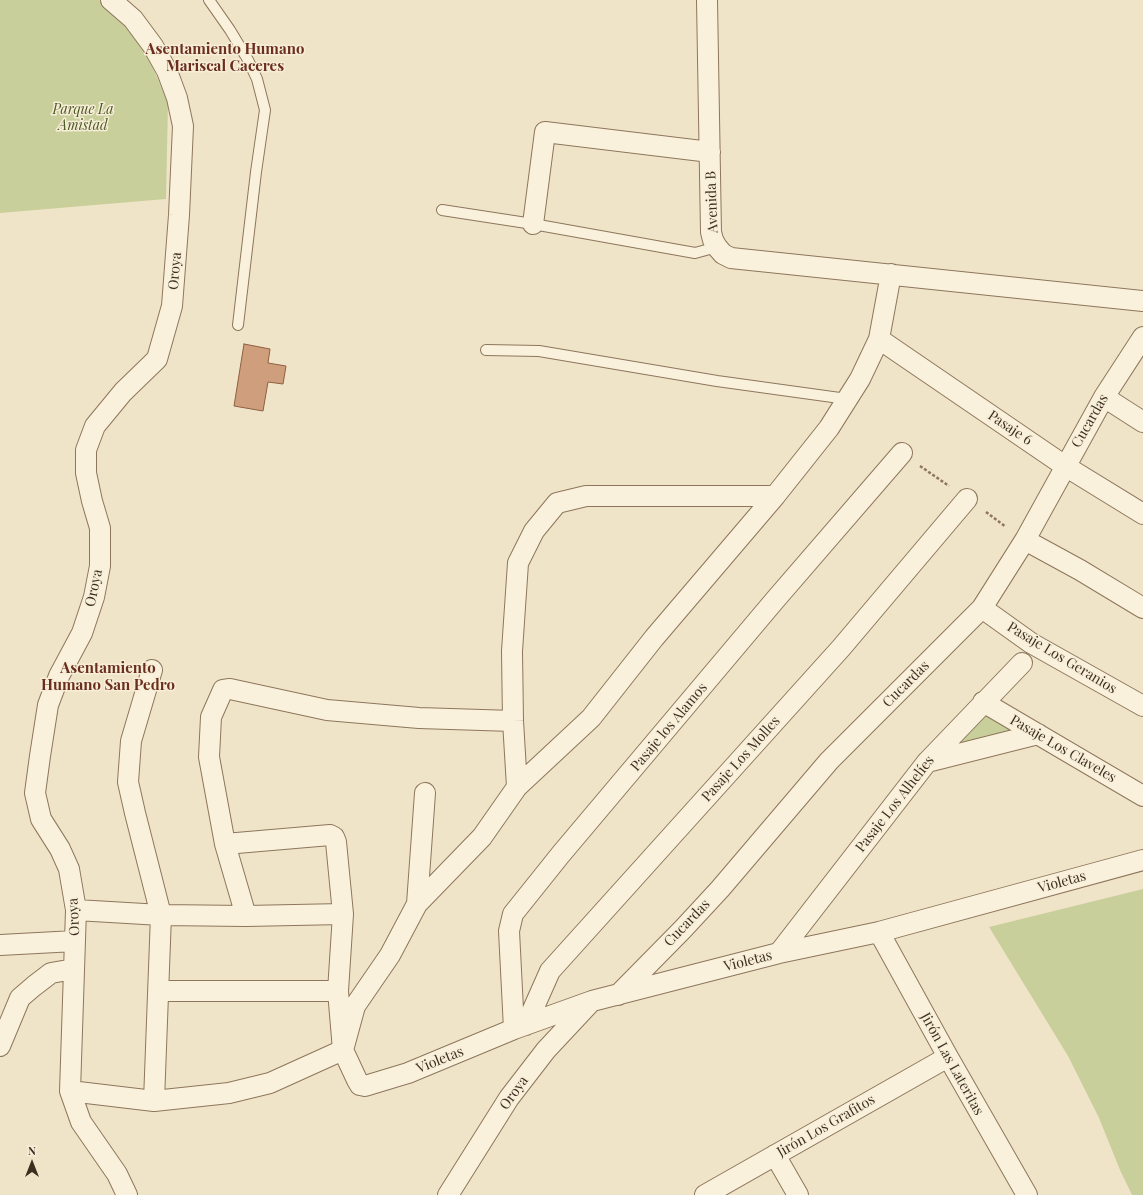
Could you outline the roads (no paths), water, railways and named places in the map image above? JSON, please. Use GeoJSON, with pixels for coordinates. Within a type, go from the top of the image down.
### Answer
{"type":"FeatureCollection","features":[{"type":"Feature","properties":{"kind":"street","name":"Oroya"},"geometry":{"type":"LineString","coordinates":[[112,0],[133,19],[167,71],[177,98],[183,126],[180,215],[172,306],[156,359],[123,392],[95,426],[86,450],[86,473],[100,528],[100,566],[94,597],[82,633],[59,676],[48,705],[35,793],[40,819],[60,849],[69,869],[76,910],[70,1091],[81,1122],[117,1174],[127,1195]]}},
{"type":"Feature","properties":{"kind":"street","name":"Avenida B"},"geometry":{"type":"LineString","coordinates":[[707,0],[711,232],[717,248],[723,254],[731,258],[1143,301]]}},
{"type":"Feature","properties":{"kind":"street"},"geometry":{"type":"LineString","coordinates":[[533,224],[545,132],[710,152]]}},
{"type":"Feature","properties":{"kind":"street"},"geometry":{"type":"LineString","coordinates":[[343,1050],[355,1006],[390,955],[417,904],[482,836],[517,787],[590,718],[654,638],[775,496],[830,428],[860,379],[879,339],[891,274]]}},
{"type":"Feature","properties":{"kind":"street","name":"Cucardas"},"geometry":{"type":"LineString","coordinates":[[618,995],[720,889],[829,761],[982,608],[1025,540],[1104,396],[1143,337]]}},
{"type":"Feature","properties":{"kind":"street","name":"Pasaje 6"},"geometry":{"type":"LineString","coordinates":[[879,339],[1065,466],[1143,514]]}},
{"type":"Feature","properties":{"kind":"street"},"geometry":{"type":"LineString","coordinates":[[1104,396],[1143,422]]}},
{"type":"Feature","properties":{"kind":"street","name":"Pasaje los Alamos"},"geometry":{"type":"LineString","coordinates":[[520,1027],[509,931],[513,914],[586,824],[902,453]]}},
{"type":"Feature","properties":{"kind":"street"},"geometry":{"type":"LineString","coordinates":[[517,787],[513,721],[512,651],[518,563],[534,531],[556,503],[586,496],[775,496]]}},
{"type":"Feature","properties":{"kind":"street","name":"Pasaje Los Molles"},"geometry":{"type":"LineString","coordinates":[[520,1027],[550,971],[841,648],[967,498]]}},
{"type":"Feature","properties":{"kind":"street"},"geometry":{"type":"LineString","coordinates":[[1025,540],[1080,570],[1143,608]]}},
{"type":"Feature","properties":{"kind":"street","name":"Pasaje Los Geranios"},"geometry":{"type":"LineString","coordinates":[[982,608],[1031,643],[1143,706]]}},
{"type":"Feature","properties":{"kind":"street","name":"Pasaje Los Alhelíes"},"geometry":{"type":"LineString","coordinates":[[779,953],[927,762],[1022,663]]}},
{"type":"Feature","properties":{"kind":"street"},"geometry":{"type":"LineString","coordinates":[[152,670],[131,741],[128,782],[161,915],[154,1101]]}},
{"type":"Feature","properties":{"kind":"street"},"geometry":{"type":"LineString","coordinates":[[246,916],[224,844],[209,757],[211,717],[223,690],[230,689],[327,710],[419,718],[513,721]]}},
{"type":"Feature","properties":{"kind":"street","name":"Pasaje Los Claveles"},"geometry":{"type":"LineString","coordinates":[[983,702],[1143,796]]}},
{"type":"Feature","properties":{"kind":"street"},"geometry":{"type":"LineString","coordinates":[[927,762],[1038,734]]}},
{"type":"Feature","properties":{"kind":"street"},"geometry":{"type":"LineString","coordinates":[[417,904],[425,793]]}},
{"type":"Feature","properties":{"kind":"street"},"geometry":{"type":"LineString","coordinates":[[224,844],[330,835],[334,837],[336,842],[343,914],[338,991],[343,1050]]}},
{"type":"Feature","properties":{"kind":"street","name":"Violetas"},"geometry":{"type":"LineString","coordinates":[[343,1050],[360,1085],[365,1086],[408,1073],[520,1027],[592,1001],[779,953],[880,932],[1143,860]]}},
{"type":"Feature","properties":{"kind":"street"},"geometry":{"type":"LineString","coordinates":[[76,910],[161,915],[246,916],[343,914]]}},
{"type":"Feature","properties":{"kind":"street","name":"Jirón Las Lateritas"},"geometry":{"type":"LineString","coordinates":[[880,932],[948,1057],[1027,1195]]}},
{"type":"Feature","properties":{"kind":"street"},"geometry":{"type":"LineString","coordinates":[[0,945],[75,941]]}},
{"type":"Feature","properties":{"kind":"street"},"geometry":{"type":"LineString","coordinates":[[0,1046],[20,998],[51,973],[74,969]]}},
{"type":"Feature","properties":{"kind":"street"},"geometry":{"type":"LineString","coordinates":[[159,991],[338,991]]}},
{"type":"Feature","properties":{"kind":"street","name":"Oroya"},"geometry":{"type":"LineString","coordinates":[[448,1195],[509,1098],[546,1050],[592,1001]]}},
{"type":"Feature","properties":{"kind":"street"},"geometry":{"type":"LineString","coordinates":[[70,1091],[154,1101],[229,1093],[270,1083],[343,1050]]}},
{"type":"Feature","properties":{"kind":"street","name":"Jirón Los Grafitos"},"geometry":{"type":"LineString","coordinates":[[705,1195],[948,1057]]}},
{"type":"Feature","properties":{"kind":"street"},"geometry":{"type":"LineString","coordinates":[[775,1155],[798,1195]]}},
{"type":"Feature","properties":{"kind":"lane"},"geometry":{"type":"LineString","coordinates":[[209,0],[230,30],[248,60],[257,79],[265,110],[256,172],[238,325]]}},
{"type":"Feature","properties":{"kind":"lane"},"geometry":{"type":"LineString","coordinates":[[442,210],[533,224],[695,253],[717,248]]}},
{"type":"Feature","properties":{"kind":"lane"},"geometry":{"type":"LineString","coordinates":[[486,350],[539,351],[717,381],[847,399]]}},
{"type":"Feature","properties":{"kind":"district","name":"Asentamiento Humano Mariscal Caceres"},"geometry":{"type":"Point","coordinates":[225,58]}},
{"type":"Feature","properties":{"kind":"district","name":"Asentamiento Humano San Pedro"},"geometry":{"type":"Point","coordinates":[108,676]}},
{"type":"Feature","properties":{"kind":"park label","name":"Parque La Amistad"},"geometry":{"type":"Point","coordinates":[83,118]}}]}
